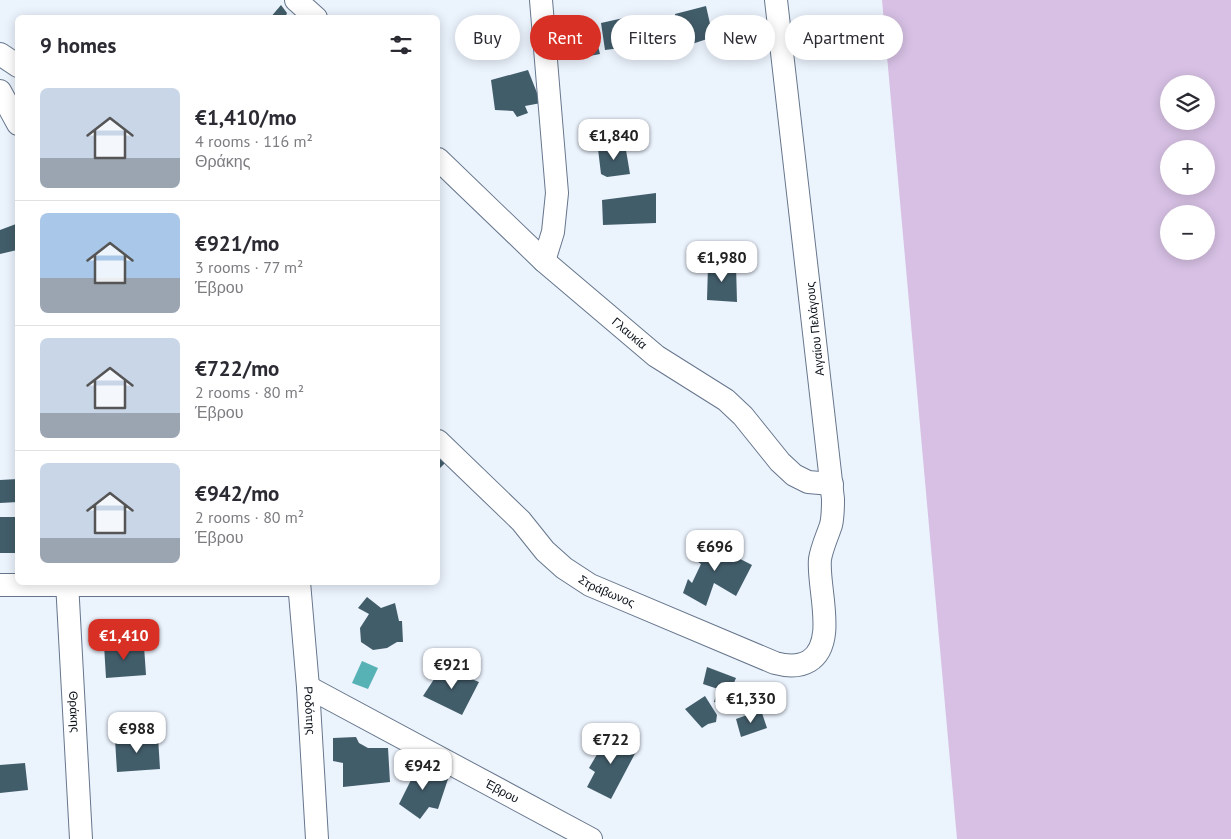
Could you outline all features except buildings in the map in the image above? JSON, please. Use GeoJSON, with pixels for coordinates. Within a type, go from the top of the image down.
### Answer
{"type":"FeatureCollection","features":[{"type":"Feature","properties":{"kind":"street"},"geometry":{"type":"LineString","coordinates":[[296,0],[313,15]]}},
{"type":"Feature","properties":{"kind":"street"},"geometry":{"type":"LineString","coordinates":[[541,0],[557,193],[553,232],[544,262]]}},
{"type":"Feature","properties":{"kind":"street","name":"Αιγαίου Πελάγους"},"geometry":{"type":"LineString","coordinates":[[776,0],[832,484],[833,518],[820,557],[824,625],[822,646],[817,655]]}},
{"type":"Feature","properties":{"kind":"street"},"geometry":{"type":"LineString","coordinates":[[0,54],[15,64]]}},
{"type":"Feature","properties":{"kind":"street"},"geometry":{"type":"LineString","coordinates":[[0,91],[15,118]]}},
{"type":"Feature","properties":{"kind":"street","name":"Γλαυκία"},"geometry":{"type":"LineString","coordinates":[[440,161],[544,262],[656,356],[726,400],[743,416],[780,462],[794,475],[808,482],[832,484]]}},
{"type":"Feature","properties":{"kind":"street","name":"Στράβωνος"},"geometry":{"type":"LineString","coordinates":[[440,443],[521,521],[545,551],[564,568],[590,585],[775,663],[798,665],[817,655]]}},
{"type":"Feature","properties":{"kind":"street"},"geometry":{"type":"LineString","coordinates":[[0,585],[15,585]]}},
{"type":"Feature","properties":{"kind":"street","name":"Θράκης"},"geometry":{"type":"LineString","coordinates":[[67,585],[81,839]]}},
{"type":"Feature","properties":{"kind":"street","name":"Ροδόπης"},"geometry":{"type":"LineString","coordinates":[[299,585],[308,687],[317,839]]}},
{"type":"Feature","properties":{"kind":"street","name":"Έβρου"},"geometry":{"type":"LineString","coordinates":[[308,687],[591,839]]}},
{"type":"Feature","properties":{"kind":"shaded area"},"geometry":{"type":"Polygon","coordinates":[[[882,0],[1231,0],[1231,839],[957,839],[887,60],[903,60],[903,15],[883,15],[882,0]]]}},
{"type":"Feature","properties":{"kind":"water"},"geometry":{"type":"Polygon","coordinates":[[[362,661],[378,668],[368,689],[352,683],[362,661]]]}}]}
